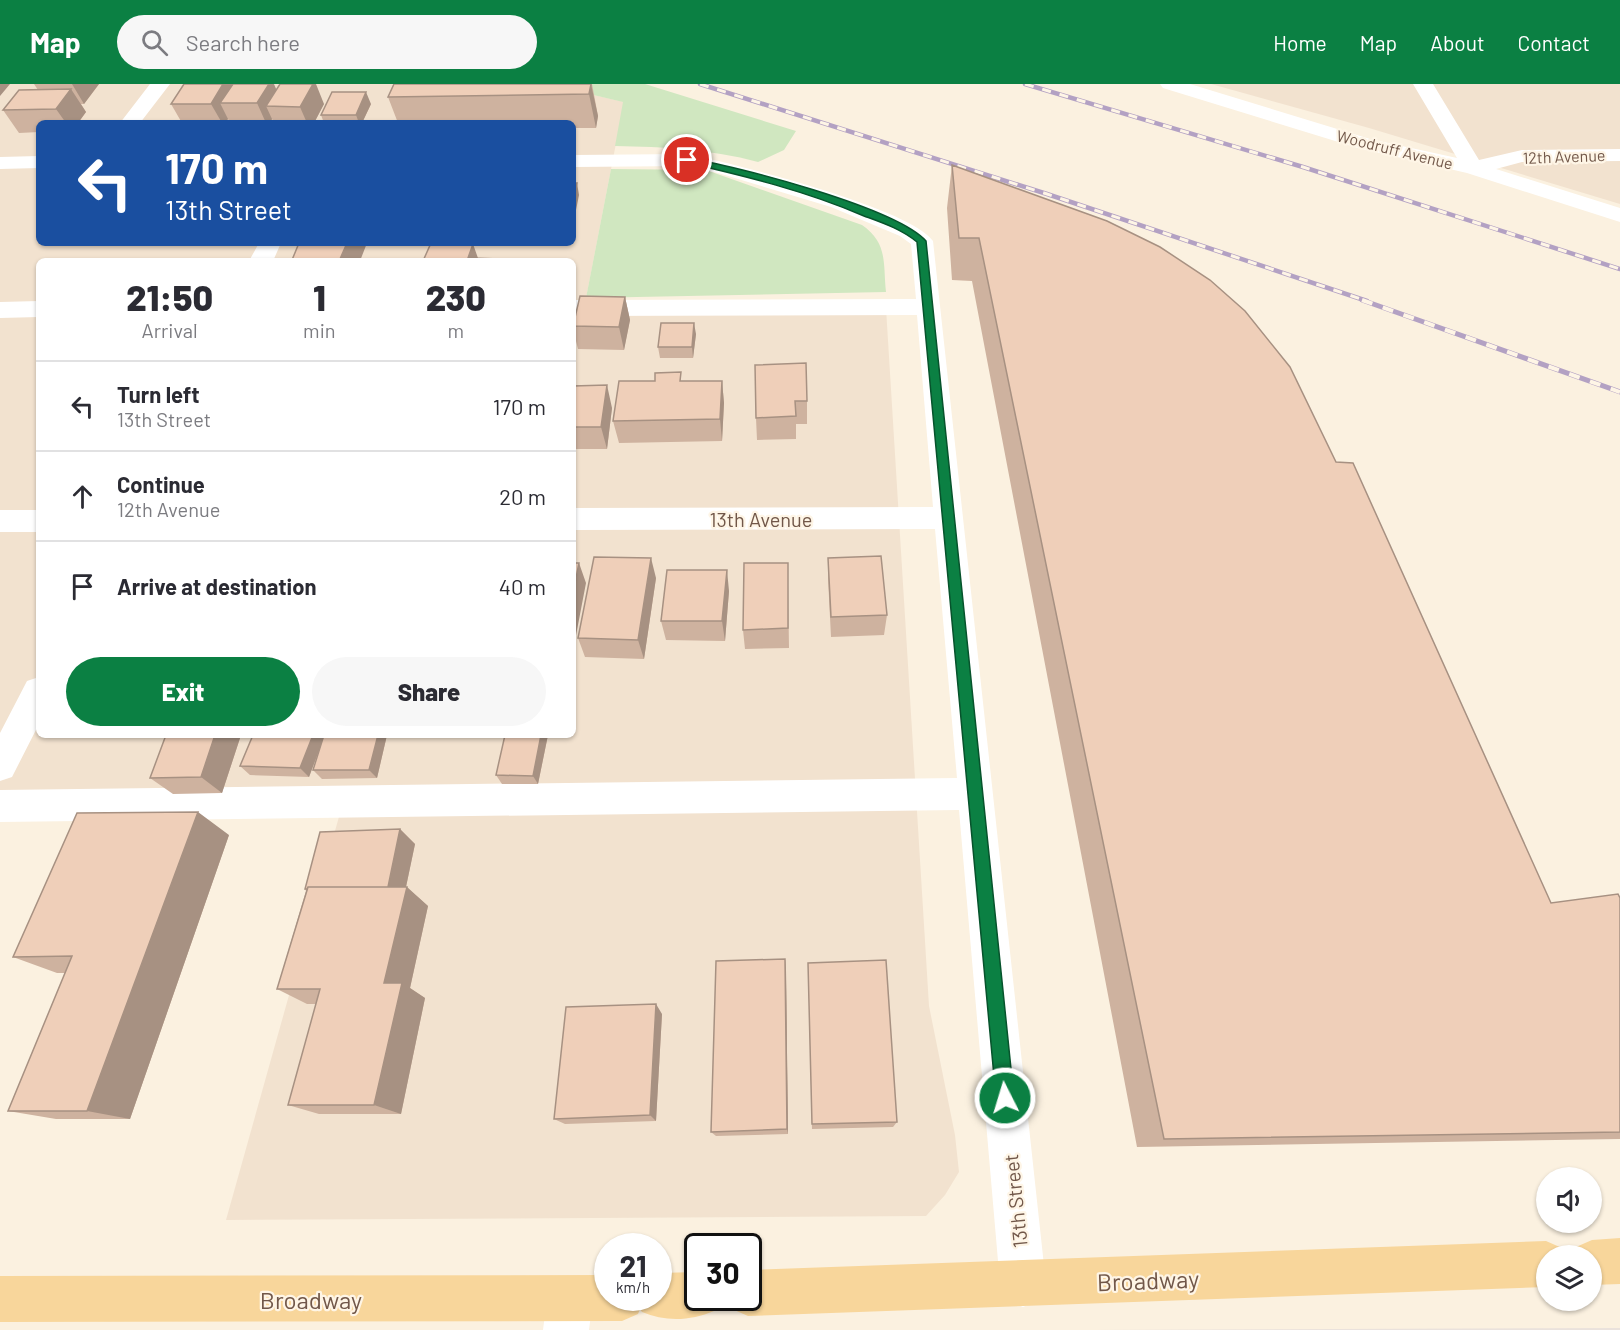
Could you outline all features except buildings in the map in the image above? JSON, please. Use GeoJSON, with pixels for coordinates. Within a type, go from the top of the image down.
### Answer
{"type":"FeatureCollection","features":[{"type":"Feature","properties":{"kind":"main road"},"geometry":{"type":"LineString","coordinates":[[1602,1263],[1620,1262]]}},
{"type":"Feature","properties":{"kind":"main road","name":"Broadway"},"geometry":{"type":"LineString","coordinates":[[762,1293],[1536,1264]]}},
{"type":"Feature","properties":{"kind":"main road","name":"Broadway"},"geometry":{"type":"LineString","coordinates":[[0,1299],[568,1315],[594,1307]]}},
{"type":"Feature","properties":{"kind":"street"},"geometry":{"type":"LineString","coordinates":[[132,120],[160,84]]}},
{"type":"Feature","properties":{"kind":"street","name":"Woodruff Avenue"},"geometry":{"type":"LineString","coordinates":[[1170,84],[1365,144],[1473,168],[1620,215]]}},
{"type":"Feature","properties":{"kind":"street"},"geometry":{"type":"LineString","coordinates":[[1423,84],[1473,168]]}},
{"type":"Feature","properties":{"kind":"street","name":"12th Avenue"},"geometry":{"type":"LineString","coordinates":[[1473,168],[1522,156],[1620,155]]}},
{"type":"Feature","properties":{"kind":"street","name":"13th Street"},"geometry":{"type":"LineString","coordinates":[[576,161],[687,160],[722,166],[839,202],[908,231],[922,241],[1023,1284]]}},
{"type":"Feature","properties":{"kind":"street"},"geometry":{"type":"LineString","coordinates":[[0,162],[36,162]]}},
{"type":"Feature","properties":{"kind":"street"},"geometry":{"type":"LineString","coordinates":[[576,308],[927,307]]}},
{"type":"Feature","properties":{"kind":"street"},"geometry":{"type":"LineString","coordinates":[[0,309],[36,309]]}},
{"type":"Feature","properties":{"kind":"street","name":"13th Avenue"},"geometry":{"type":"LineString","coordinates":[[576,519],[949,518]]}},
{"type":"Feature","properties":{"kind":"street"},"geometry":{"type":"LineString","coordinates":[[0,521],[36,521]]}},
{"type":"Feature","properties":{"kind":"street"},"geometry":{"type":"LineString","coordinates":[[0,766],[36,697]]}},
{"type":"Feature","properties":{"kind":"street"},"geometry":{"type":"LineString","coordinates":[[0,806],[976,794]]}},
{"type":"Feature","properties":{"kind":"shaded area"},"geometry":{"type":"Polygon","coordinates":[[[0,84],[547,84],[624,102],[583,314],[886,308],[929,1006],[955,1135],[959,1172],[945,1195],[926,1216],[226,1220],[342,806],[0,805],[0,84]]]}},
{"type":"Feature","properties":{"kind":"shaded area"},"geometry":{"type":"Polygon","coordinates":[[[1211,84],[1620,84],[1620,204],[1369,128],[1211,84]]]}},
{"type":"Feature","properties":{"kind":"shaded area"},"geometry":{"type":"Polygon","coordinates":[[[1620,1328],[1620,1330],[1091,1330],[1620,1328]]]}},
{"type":"Feature","properties":{"kind":"green space"},"geometry":{"type":"Polygon","coordinates":[[[547,84],[645,84],[796,131],[784,150],[758,162],[722,154],[687,150],[615,146],[623,102],[547,84]]]}},
{"type":"Feature","properties":{"kind":"green space"},"geometry":{"type":"Polygon","coordinates":[[[611,169],[706,170],[862,225],[876,239],[883,254],[886,292],[586,298],[611,169]]]}},
{"type":"Feature","properties":{"kind":"railway"},"geometry":{"type":"LineString","coordinates":[[700,84],[1047,194],[1367,301]]}},
{"type":"Feature","properties":{"kind":"railway"},"geometry":{"type":"LineString","coordinates":[[1025,84],[1303,167],[1620,269]]}},
{"type":"Feature","properties":{"kind":"railway"},"geometry":{"type":"LineString","coordinates":[[1362,300],[1620,392]]}},
{"type":"Feature","properties":{"kind":"route"},"geometry":{"type":"LineString","coordinates":[[687,160],[722,166],[839,202],[908,231],[922,241],[1005,1098]]}}]}
